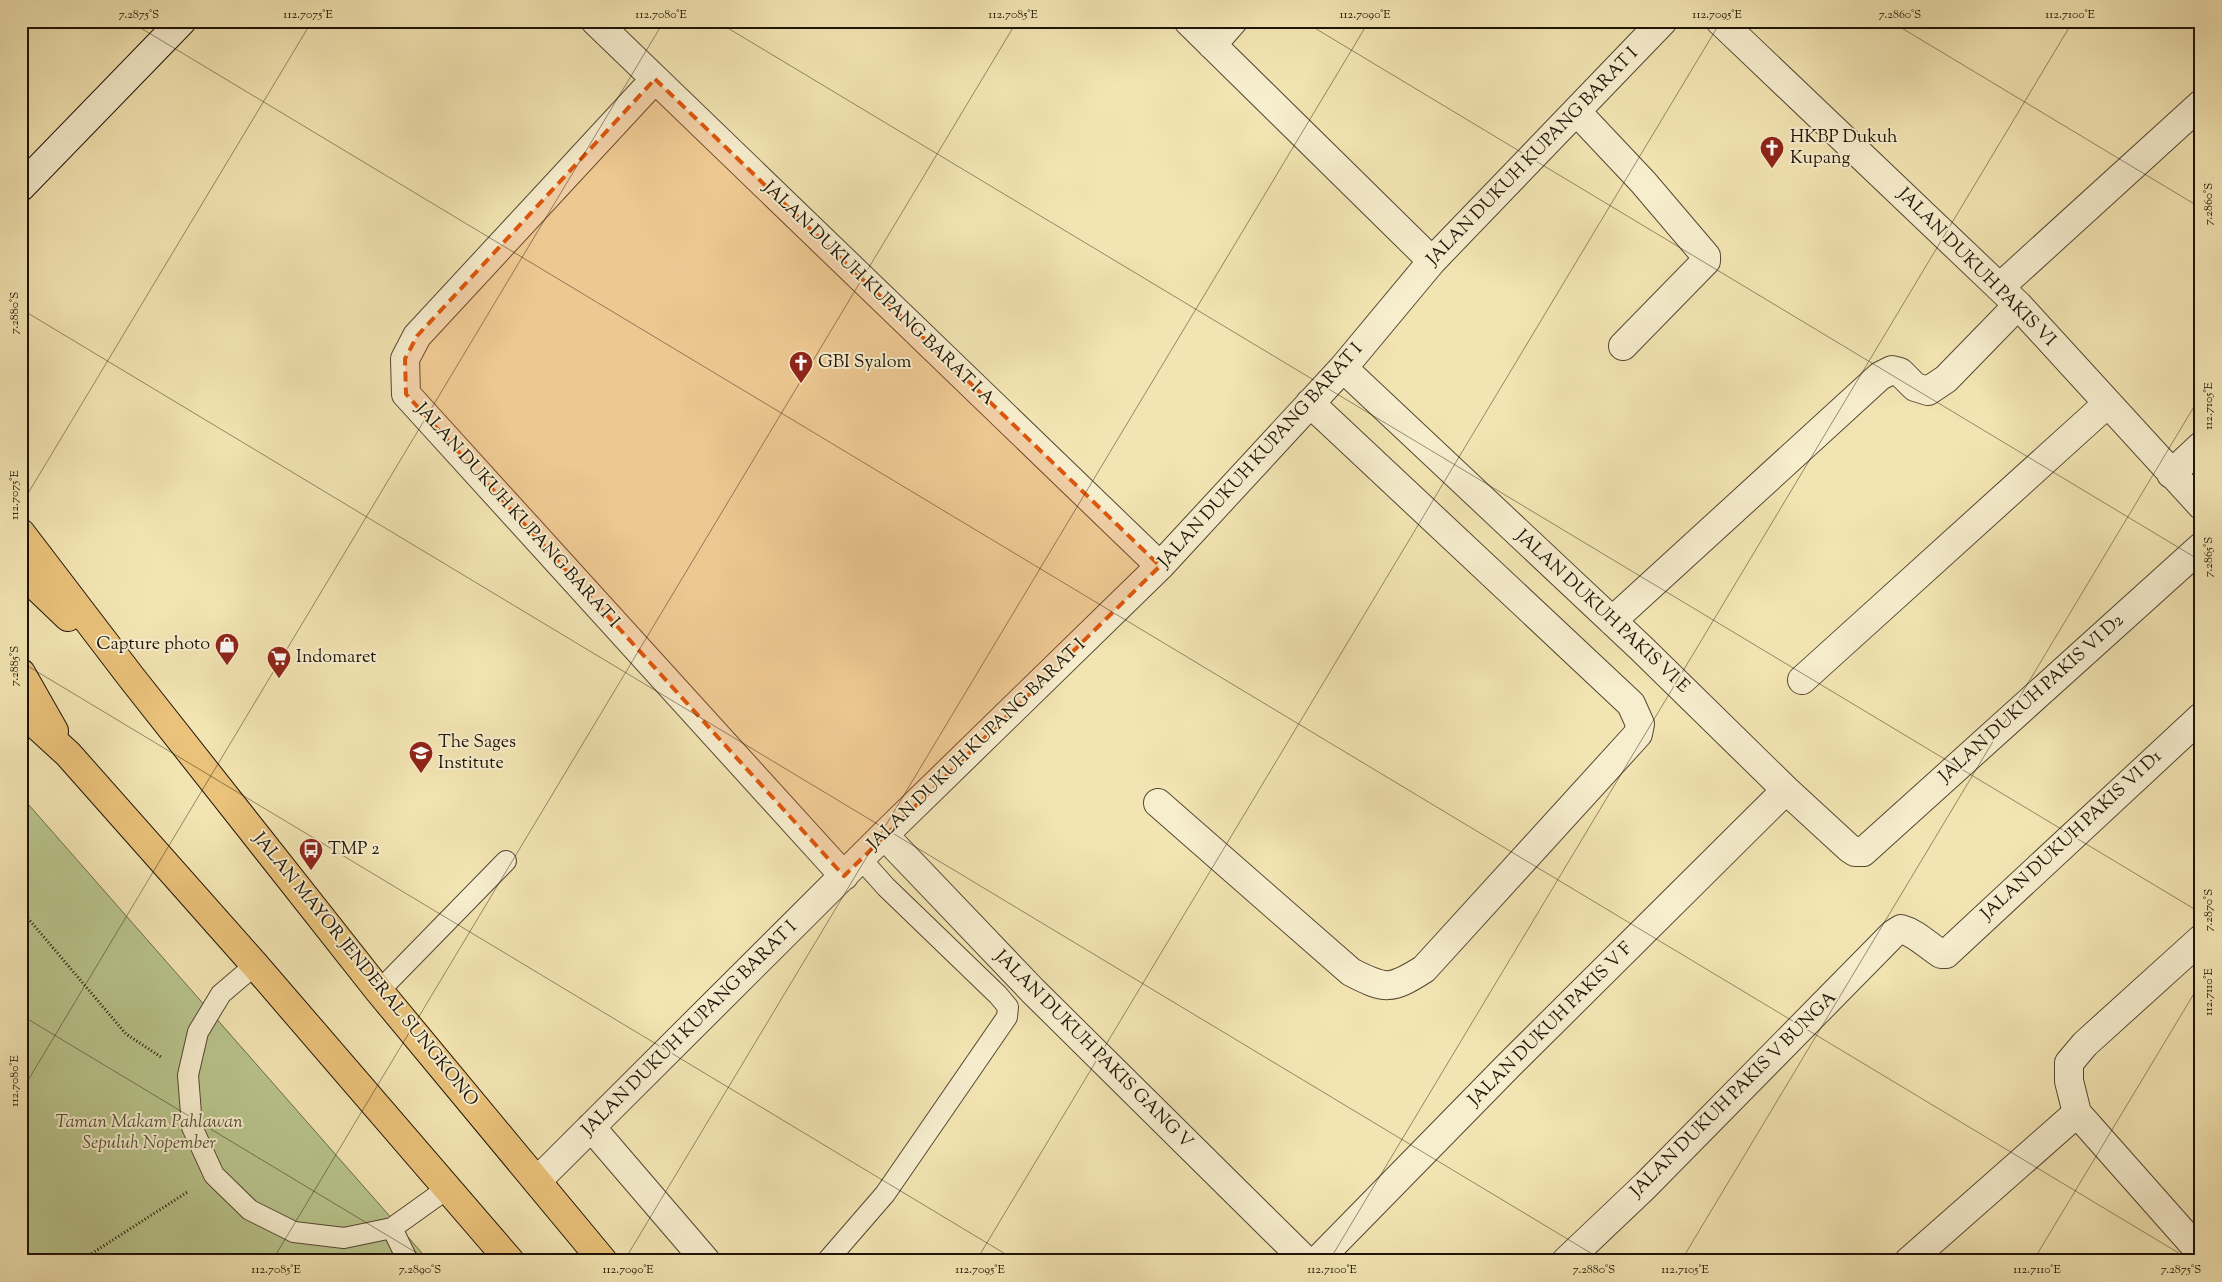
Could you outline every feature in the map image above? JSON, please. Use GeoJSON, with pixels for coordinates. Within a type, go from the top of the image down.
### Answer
{"type":"FeatureCollection","features":[{"type":"Feature","properties":{"kind":"main road"},"geometry":{"type":"LineString","coordinates":[[21,533],[131,677]]}},
{"type":"Feature","properties":{"kind":"main road"},"geometry":{"type":"LineString","coordinates":[[21,572],[131,677]]}},
{"type":"Feature","properties":{"kind":"main road"},"geometry":{"type":"LineString","coordinates":[[21,673],[68,754]]}},
{"type":"Feature","properties":{"kind":"main road","name":"JALAN MAYOR JENDERAL SUNGKONO"},"geometry":{"type":"LineString","coordinates":[[131,677],[379,991],[604,1261]]}},
{"type":"Feature","properties":{"kind":"main road"},"geometry":{"type":"LineString","coordinates":[[21,711],[68,754],[255,965],[510,1261]]}},
{"type":"Feature","properties":{"kind":"street"},"geometry":{"type":"LineString","coordinates":[[21,187],[182,21]]}},
{"type":"Feature","properties":{"kind":"street","name":"JALAN DUKUH KUPANG BARAT I A"},"geometry":{"type":"LineString","coordinates":[[595,21],[1160,566]]}},
{"type":"Feature","properties":{"kind":"street"},"geometry":{"type":"LineString","coordinates":[[1188,21],[1432,261]]}},
{"type":"Feature","properties":{"kind":"street"},"geometry":{"type":"LineString","coordinates":[[1212,45],[1233,21]]}},
{"type":"Feature","properties":{"kind":"street","name":"JALAN DUKUH KUPANG BARAT I"},"geometry":{"type":"LineString","coordinates":[[537,1181],[884,835],[1160,566],[1343,368],[1432,261],[1663,21]]}},
{"type":"Feature","properties":{"kind":"street","name":"JALAN DUKUH PAKIS VI"},"geometry":{"type":"LineString","coordinates":[[1720,21],[2009,296],[2201,505]]}},
{"type":"Feature","properties":{"kind":"street","name":"JALAN DUKUH KUPANG BARAT I"},"geometry":{"type":"LineString","coordinates":[[655,80],[417,336],[405,359],[406,394],[852,868]]}},
{"type":"Feature","properties":{"kind":"street"},"geometry":{"type":"LineString","coordinates":[[1612,621],[1880,376],[1892,370],[1900,372],[1915,387],[1928,391],[1946,379],[2009,296],[2201,104]]}},
{"type":"Feature","properties":{"kind":"street"},"geometry":{"type":"LineString","coordinates":[[1577,112],[1644,182],[1706,256],[1706,261],[1622,346]]}},
{"type":"Feature","properties":{"kind":"street","name":"JALAN DUKUH PAKIS VI E"},"geometry":{"type":"LineString","coordinates":[[1343,368],[1612,621],[1848,848],[1855,852],[1863,852]]}},
{"type":"Feature","properties":{"kind":"street"},"geometry":{"type":"LineString","coordinates":[[1158,803],[1351,972],[1375,985],[1391,985],[1404,982],[1424,969],[1638,734],[1640,724],[1631,704],[1310,404]]}},
{"type":"Feature","properties":{"kind":"street"},"geometry":{"type":"LineString","coordinates":[[1802,680],[2107,404]]}},
{"type":"Feature","properties":{"kind":"street"},"geometry":{"type":"LineString","coordinates":[[2171,474],[2201,446]]}},
{"type":"Feature","properties":{"kind":"street","name":"JALAN DUKUH PAKIS VI D2"},"geometry":{"type":"LineString","coordinates":[[1863,852],[2201,547]]}},
{"type":"Feature","properties":{"kind":"street","name":"JALAN DUKUH PAKIS VI D1"},"geometry":{"type":"LineString","coordinates":[[1901,929],[1911,932],[1943,954],[2201,717]]}},
{"type":"Feature","properties":{"kind":"street","name":"JALAN DUKUH PAKIS V F"},"geometry":{"type":"LineString","coordinates":[[1316,1261],[1508,1066],[1786,790]]}},
{"type":"Feature","properties":{"kind":"street","name":"JALAN DUKUH PAKIS GANG V"},"geometry":{"type":"LineString","coordinates":[[884,835],[1033,991],[1306,1261]]}},
{"type":"Feature","properties":{"kind":"street","name":"JALAN DUKUH PAKIS V BUNGA"},"geometry":{"type":"LineString","coordinates":[[1566,1261],[1646,1185],[1893,934],[1901,929]]}},
{"type":"Feature","properties":{"kind":"street"},"geometry":{"type":"LineString","coordinates":[[2201,939],[2085,1044],[2068,1063],[2069,1081],[2076,1113],[2201,1252]]}},
{"type":"Feature","properties":{"kind":"street"},"geometry":{"type":"LineString","coordinates":[[1910,1261],[2076,1113]]}},
{"type":"Feature","properties":{"kind":"street"},"geometry":{"type":"LineString","coordinates":[[591,1127],[706,1261]]}},
{"type":"Feature","properties":{"kind":"lane"},"geometry":{"type":"LineString","coordinates":[[379,991],[506,861]]}},
{"type":"Feature","properties":{"kind":"lane"},"geometry":{"type":"LineString","coordinates":[[828,1261],[885,1194],[1007,1017],[1008,1008],[998,995],[886,887],[852,868]]}},
{"type":"Feature","properties":{"kind":"lane"},"geometry":{"type":"LineString","coordinates":[[255,965],[221,994],[198,1032],[188,1075],[192,1128],[214,1175],[250,1210],[294,1232],[344,1238],[392,1228],[448,1188]]}},
{"type":"Feature","properties":{"kind":"lane"},"geometry":{"type":"LineString","coordinates":[[392,1228],[408,1261]]}},
{"type":"Feature","properties":{"kind":"path"},"geometry":{"type":"LineString","coordinates":[[21,910],[126,1034],[188,1075]]}},
{"type":"Feature","properties":{"kind":"path"},"geometry":{"type":"LineString","coordinates":[[80,1261],[214,1175]]}},
{"type":"Feature","properties":{"kind":"highlighted area"},"geometry":{"type":"Polygon","coordinates":[[[655,79],[1160,566],[844,876],[406,394],[405,359],[417,336],[655,79]]]}},
{"type":"Feature","properties":{"kind":"green space","name":"Taman Makam Pahlawan Sepuluh Nopember"},"geometry":{"type":"Polygon","coordinates":[[[21,796],[429,1261],[21,1261],[21,796]]]}},
{"type":"Feature","properties":{"kind":"place","name":"HKBP Dukuh Kupang"},"geometry":{"type":"Point","coordinates":[1772,169]}},
{"type":"Feature","properties":{"kind":"place","name":"GBI Syalom"},"geometry":{"type":"Point","coordinates":[801,384]}},
{"type":"Feature","properties":{"kind":"place","name":"Capture photo"},"geometry":{"type":"Point","coordinates":[227,666]}},
{"type":"Feature","properties":{"kind":"place","name":"Indomaret"},"geometry":{"type":"Point","coordinates":[279,679]}},
{"type":"Feature","properties":{"kind":"place","name":"The Sages Institute"},"geometry":{"type":"Point","coordinates":[421,774]}},
{"type":"Feature","properties":{"kind":"place","name":"TMP 2"},"geometry":{"type":"Point","coordinates":[311,871]}}]}
